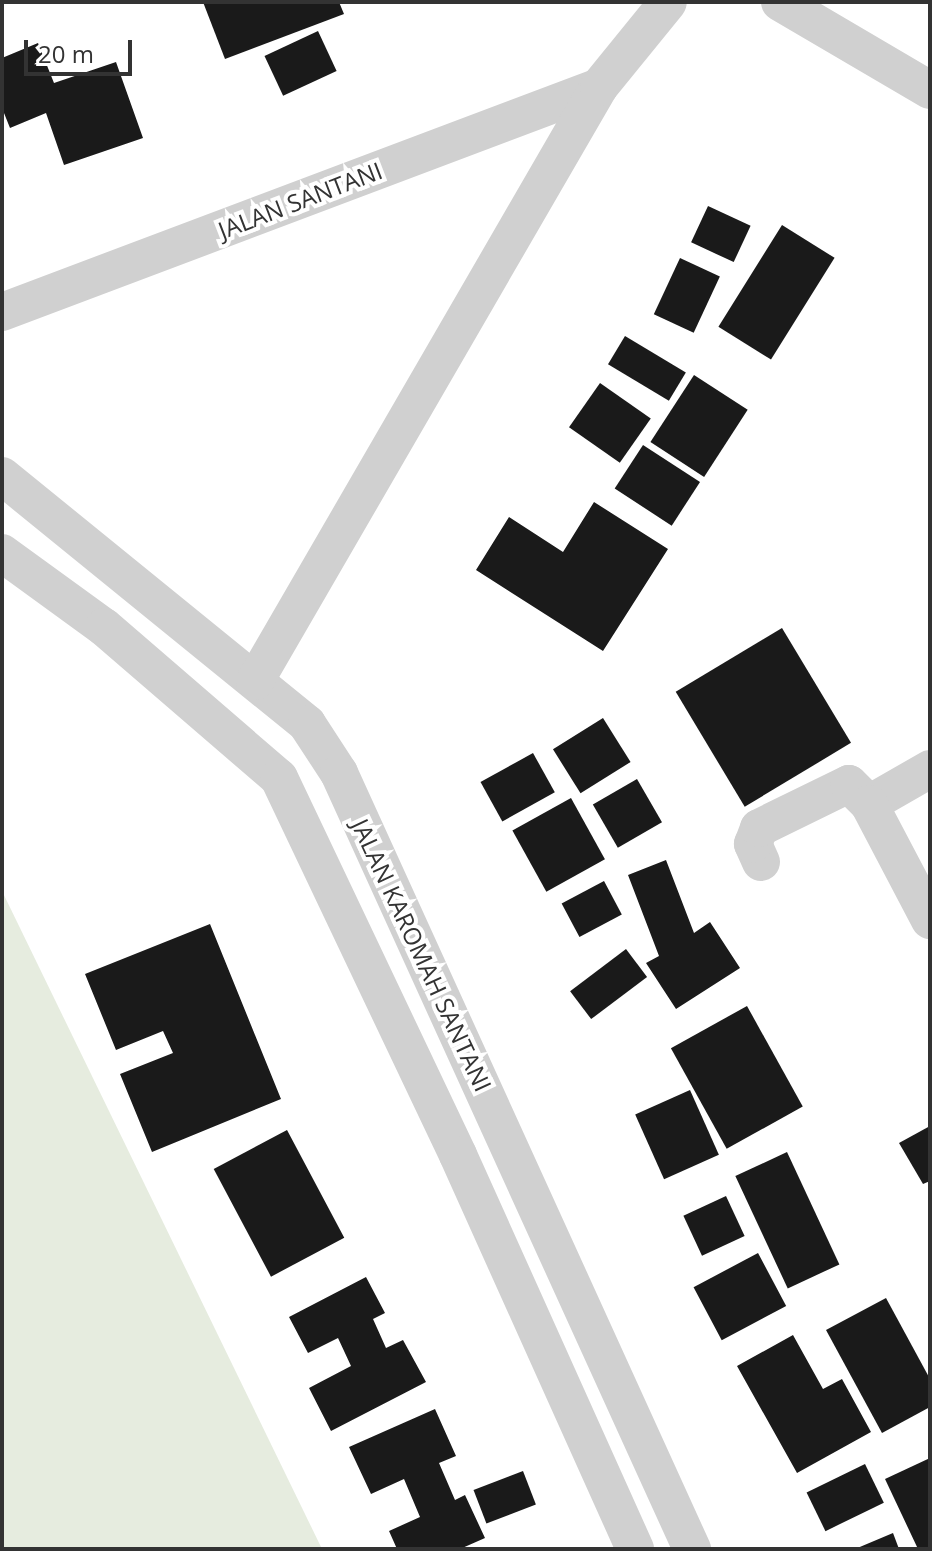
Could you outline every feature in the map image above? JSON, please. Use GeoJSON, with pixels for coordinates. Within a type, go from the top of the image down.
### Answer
{"type":"FeatureCollection","features":[{"type":"Feature","properties":{"kind":"street"},"geometry":{"type":"LineString","coordinates":[[255,681],[599,87],[668,2]]}},
{"type":"Feature","properties":{"kind":"street"},"geometry":{"type":"LineString","coordinates":[[780,2],[930,90]]}},
{"type":"Feature","properties":{"kind":"street","name":"JALAN SANTANI"},"geometry":{"type":"LineString","coordinates":[[2,312],[599,87]]}},
{"type":"Feature","properties":{"kind":"street","name":"JALAN KAROMAH SANTANI"},"geometry":{"type":"LineString","coordinates":[[2,476],[307,724],[339,773],[692,1549]]}},
{"type":"Feature","properties":{"kind":"street"},"geometry":{"type":"LineString","coordinates":[[2,553],[104,627],[279,778],[458,1155],[635,1549]]}},
{"type":"Feature","properties":{"kind":"street"},"geometry":{"type":"LineString","coordinates":[[869,804],[930,769]]}},
{"type":"Feature","properties":{"kind":"street"},"geometry":{"type":"LineString","coordinates":[[761,862],[753,844],[759,828],[841,785],[857,787],[924,899]]}},
{"type":"Feature","properties":{"kind":"street"},"geometry":{"type":"LineString","coordinates":[[458,1155],[503,1134]]}},
{"type":"Feature","properties":{"kind":"shaded area"},"geometry":{"type":"Polygon","coordinates":[[[2,891],[322,1549],[2,1549],[2,891]]]}},
{"type":"Feature","properties":{"kind":"building"},"geometry":{"type":"Polygon","coordinates":[[[203,2],[339,2],[344,14],[225,59],[203,2]]]}},
{"type":"Feature","properties":{"kind":"building"},"geometry":{"type":"Polygon","coordinates":[[[318,31],[337,71],[283,96],[265,56],[318,31]]]}},
{"type":"Feature","properties":{"kind":"building"},"geometry":{"type":"Polygon","coordinates":[[[38,43],[54,83],[116,62],[143,138],[64,165],[46,113],[10,128],[2,108],[2,58],[38,43]]]}},
{"type":"Feature","properties":{"kind":"building"},"geometry":{"type":"Polygon","coordinates":[[[708,206],[751,226],[734,262],[691,242],[708,206]]]}},
{"type":"Feature","properties":{"kind":"building"},"geometry":{"type":"Polygon","coordinates":[[[782,225],[835,258],[771,360],[718,327],[782,225]]]}},
{"type":"Feature","properties":{"kind":"building"},"geometry":{"type":"Polygon","coordinates":[[[680,258],[720,277],[694,333],[654,314],[680,258]]]}},
{"type":"Feature","properties":{"kind":"building"},"geometry":{"type":"Polygon","coordinates":[[[625,336],[686,373],[669,401],[608,364],[625,336]]]}},
{"type":"Feature","properties":{"kind":"building"},"geometry":{"type":"Polygon","coordinates":[[[694,375],[748,410],[704,477],[650,442],[694,375]]]}},
{"type":"Feature","properties":{"kind":"building"},"geometry":{"type":"Polygon","coordinates":[[[600,383],[651,419],[620,463],[569,427],[600,383]]]}},
{"type":"Feature","properties":{"kind":"building"},"geometry":{"type":"Polygon","coordinates":[[[643,445],[700,482],[672,526],[615,489],[643,445]]]}},
{"type":"Feature","properties":{"kind":"building"},"geometry":{"type":"Polygon","coordinates":[[[594,502],[668,549],[603,651],[476,570],[509,517],[563,552],[594,502]]]}},
{"type":"Feature","properties":{"kind":"building"},"geometry":{"type":"Polygon","coordinates":[[[782,628],[851,743],[745,807],[676,692],[782,628]]]}},
{"type":"Feature","properties":{"kind":"building"},"geometry":{"type":"Polygon","coordinates":[[[603,718],[631,762],[581,793],[553,749],[603,718]]]}},
{"type":"Feature","properties":{"kind":"building"},"geometry":{"type":"Polygon","coordinates":[[[533,753],[555,792],[502,821],[481,782],[533,753]]]}},
{"type":"Feature","properties":{"kind":"building"},"geometry":{"type":"Polygon","coordinates":[[[637,779],[662,822],[618,848],[593,804],[637,779]]]}},
{"type":"Feature","properties":{"kind":"building"},"geometry":{"type":"Polygon","coordinates":[[[571,798],[605,859],[546,892],[512,830],[571,798]]]}},
{"type":"Feature","properties":{"kind":"building"},"geometry":{"type":"Polygon","coordinates":[[[666,860],[694,933],[710,922],[740,968],[676,1009],[646,963],[659,956],[628,875],[666,860]]]}},
{"type":"Feature","properties":{"kind":"building"},"geometry":{"type":"Polygon","coordinates":[[[604,881],[622,915],[579,937],[562,904],[604,881]]]}},
{"type":"Feature","properties":{"kind":"building"},"geometry":{"type":"Polygon","coordinates":[[[210,924],[281,1099],[152,1152],[120,1074],[173,1053],[163,1031],[116,1050],[85,974],[210,924]]]}},
{"type":"Feature","properties":{"kind":"building"},"geometry":{"type":"Polygon","coordinates":[[[626,949],[647,977],[591,1019],[570,991],[626,949]]]}},
{"type":"Feature","properties":{"kind":"building"},"geometry":{"type":"Polygon","coordinates":[[[747,1006],[803,1107],[727,1149],[671,1048],[747,1006]]]}},
{"type":"Feature","properties":{"kind":"building"},"geometry":{"type":"Polygon","coordinates":[[[690,1090],[719,1155],[664,1179],[635,1114],[690,1090]]]}},
{"type":"Feature","properties":{"kind":"building"},"geometry":{"type":"Polygon","coordinates":[[[930,1126],[930,1181],[923,1184],[899,1143],[930,1126]]]}},
{"type":"Feature","properties":{"kind":"building"},"geometry":{"type":"Polygon","coordinates":[[[287,1130],[344,1238],[271,1277],[214,1169],[287,1130]]]}},
{"type":"Feature","properties":{"kind":"building"},"geometry":{"type":"Polygon","coordinates":[[[787,1152],[839,1264],[788,1288],[735,1176],[787,1152]]]}},
{"type":"Feature","properties":{"kind":"building"},"geometry":{"type":"Polygon","coordinates":[[[726,1196],[745,1236],[702,1256],[683,1216],[726,1196]]]}},
{"type":"Feature","properties":{"kind":"building"},"geometry":{"type":"Polygon","coordinates":[[[758,1253],[786,1306],[722,1340],[694,1287],[758,1253]]]}},
{"type":"Feature","properties":{"kind":"building"},"geometry":{"type":"Polygon","coordinates":[[[366,1277],[385,1313],[373,1319],[386,1348],[403,1340],[426,1382],[331,1431],[309,1388],[351,1366],[338,1338],[308,1353],[289,1317],[366,1277]]]}},
{"type":"Feature","properties":{"kind":"building"},"geometry":{"type":"Polygon","coordinates":[[[886,1298],[930,1379],[930,1407],[882,1433],[826,1330],[886,1298]]]}},
{"type":"Feature","properties":{"kind":"building"},"geometry":{"type":"Polygon","coordinates":[[[793,1335],[823,1389],[842,1379],[871,1432],[797,1473],[737,1366],[793,1335]]]}},
{"type":"Feature","properties":{"kind":"building"},"geometry":{"type":"Polygon","coordinates":[[[435,1409],[456,1456],[439,1463],[455,1500],[465,1495],[485,1538],[460,1549],[397,1549],[389,1531],[420,1517],[404,1479],[371,1494],[349,1447],[435,1409]]]}},
{"type":"Feature","properties":{"kind":"building"},"geometry":{"type":"Polygon","coordinates":[[[930,1458],[930,1549],[918,1549],[885,1479],[930,1458]]]}},
{"type":"Feature","properties":{"kind":"building"},"geometry":{"type":"Polygon","coordinates":[[[865,1464],[884,1503],[825,1531],[807,1492],[865,1464]]]}},
{"type":"Feature","properties":{"kind":"building"},"geometry":{"type":"Polygon","coordinates":[[[523,1471],[536,1505],[486,1524],[474,1490],[523,1471]]]}},
{"type":"Feature","properties":{"kind":"building"},"geometry":{"type":"Polygon","coordinates":[[[893,1533],[899,1549],[855,1549],[893,1533]]]}}]}
